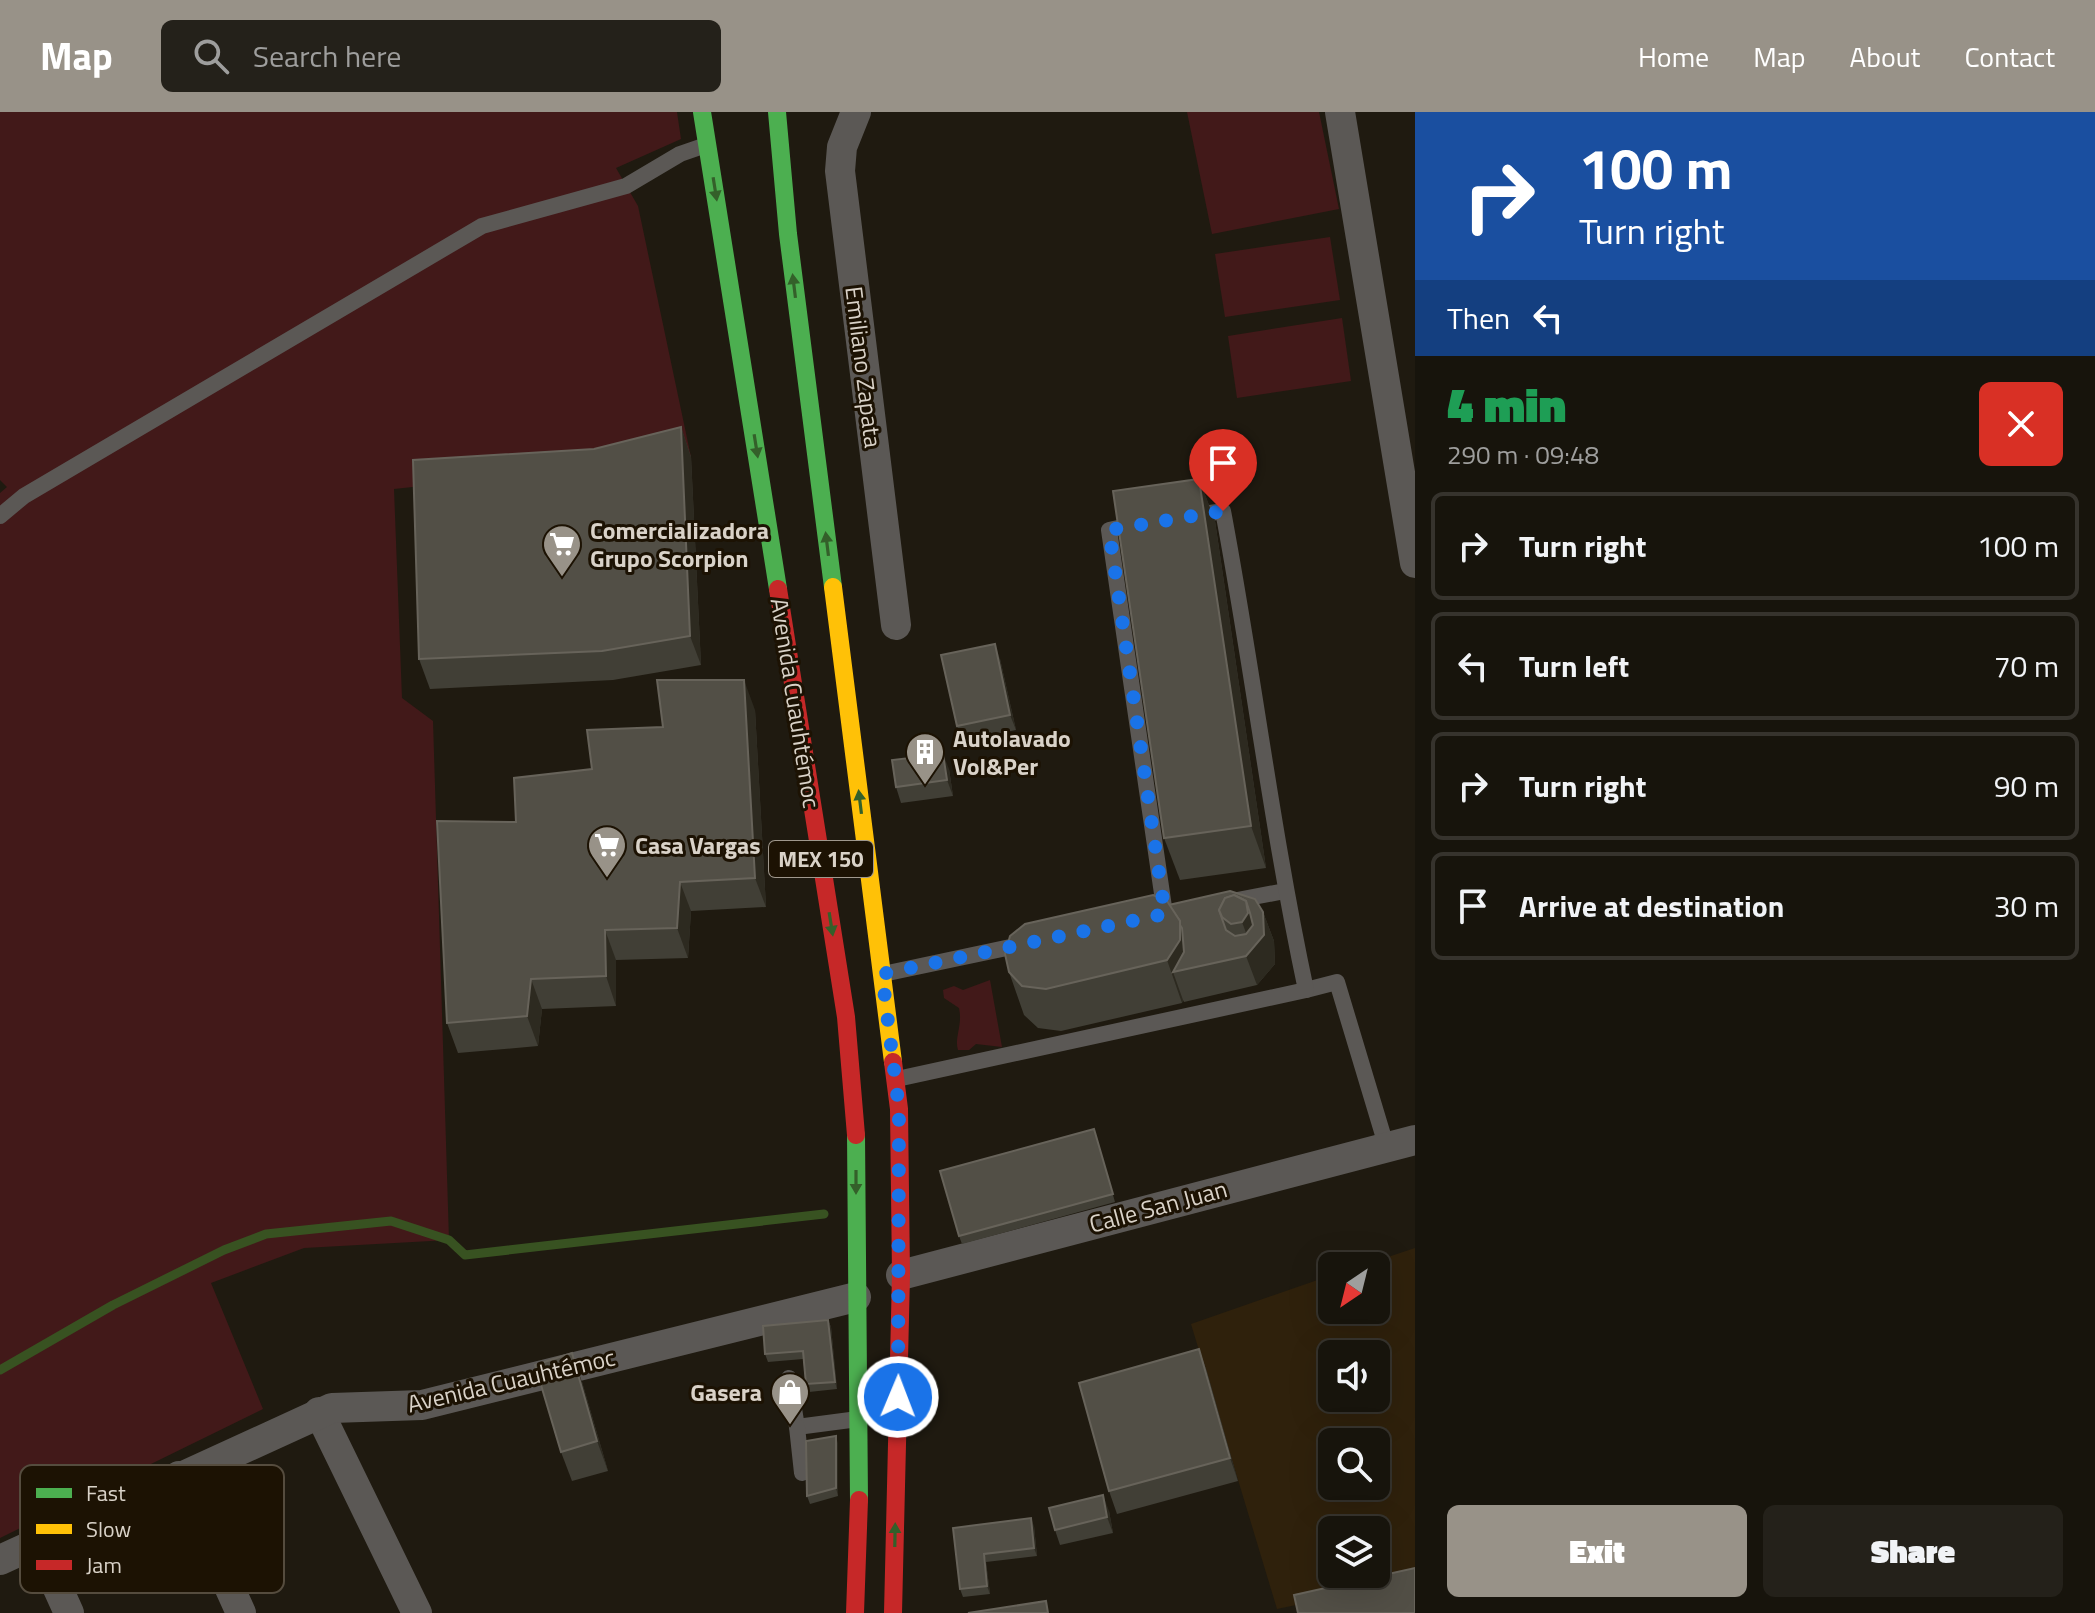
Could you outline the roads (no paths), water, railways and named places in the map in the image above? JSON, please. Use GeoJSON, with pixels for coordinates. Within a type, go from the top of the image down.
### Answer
{"type":"FeatureCollection","features":[{"type":"Feature","properties":{"kind":"main road","name":"Avenida Cuauhtémoc"},"geometry":{"type":"LineString","coordinates":[[702,112],[846,1017],[856,1118],[859,1418],[855,1613]]}},
{"type":"Feature","properties":{"kind":"main road","name":"MEX 150"},"geometry":{"type":"LineString","coordinates":[[777,112],[788,234],[899,1109],[901,1275],[893,1613]]}},
{"type":"Feature","properties":{"kind":"street","name":"Emiliano Zapata"},"geometry":{"type":"LineString","coordinates":[[856,112],[842,147],[840,171],[896,625]]}},
{"type":"Feature","properties":{"kind":"street"},"geometry":{"type":"LineString","coordinates":[[1340,112],[1415,563]]}},
{"type":"Feature","properties":{"kind":"street","name":"Calle San Juan"},"geometry":{"type":"LineString","coordinates":[[901,1275],[1400,1142]]}},
{"type":"Feature","properties":{"kind":"street","name":"Avenida Cuauhtémoc"},"geometry":{"type":"LineString","coordinates":[[203,1465],[332,1408],[422,1405],[856,1297]]}},
{"type":"Feature","properties":{"kind":"street"},"geometry":{"type":"LineString","coordinates":[[319,1412],[417,1613]]}},
{"type":"Feature","properties":{"kind":"street","name":"Avenida Cuauhtémoc"},"geometry":{"type":"LineString","coordinates":[[0,1560],[20,1550]]}},
{"type":"Feature","properties":{"kind":"street"},"geometry":{"type":"LineString","coordinates":[[60,1593],[69,1613]]}},
{"type":"Feature","properties":{"kind":"street"},"geometry":{"type":"LineString","coordinates":[[232,1593],[241,1613]]}},
{"type":"Feature","properties":{"kind":"lane"},"geometry":{"type":"LineString","coordinates":[[0,516],[24,496],[482,226],[626,186],[680,154],[708,144]]}},
{"type":"Feature","properties":{"kind":"lane"},"geometry":{"type":"LineString","coordinates":[[1179,518],[1223,511],[1251,663],[1285,891],[1306,990]]}},
{"type":"Feature","properties":{"kind":"lane"},"geometry":{"type":"LineString","coordinates":[[1150,522],[1109,530],[1165,914]]}},
{"type":"Feature","properties":{"kind":"lane"},"geometry":{"type":"LineString","coordinates":[[1210,906],[1285,891]]}},
{"type":"Feature","properties":{"kind":"lane"},"geometry":{"type":"LineString","coordinates":[[882,974],[1046,939]]}},
{"type":"Feature","properties":{"kind":"lane"},"geometry":{"type":"LineString","coordinates":[[895,1079],[1337,982],[1400,1142]]}},
{"type":"Feature","properties":{"kind":"lane"},"geometry":{"type":"LineString","coordinates":[[789,1378],[802,1473]]}},
{"type":"Feature","properties":{"kind":"lane"},"geometry":{"type":"LineString","coordinates":[[797,1427],[859,1418]]}},
{"type":"Feature","properties":{"kind":"waterway"},"geometry":{"type":"LineString","coordinates":[[0,1370],[113,1305],[224,1250],[266,1234],[391,1221],[449,1240],[465,1255],[824,1214]]}},
{"type":"Feature","properties":{"kind":"place","name":"Comercializadora Grupo Scorpion"},"geometry":{"type":"Point","coordinates":[562,578]}},
{"type":"Feature","properties":{"kind":"place","name":"Autolavado Vol&Per"},"geometry":{"type":"Point","coordinates":[925,786]}},
{"type":"Feature","properties":{"kind":"place","name":"Casa Vargas"},"geometry":{"type":"Point","coordinates":[607,879]}},
{"type":"Feature","properties":{"kind":"place","name":"Gasera"},"geometry":{"type":"Point","coordinates":[790,1426]}}]}
